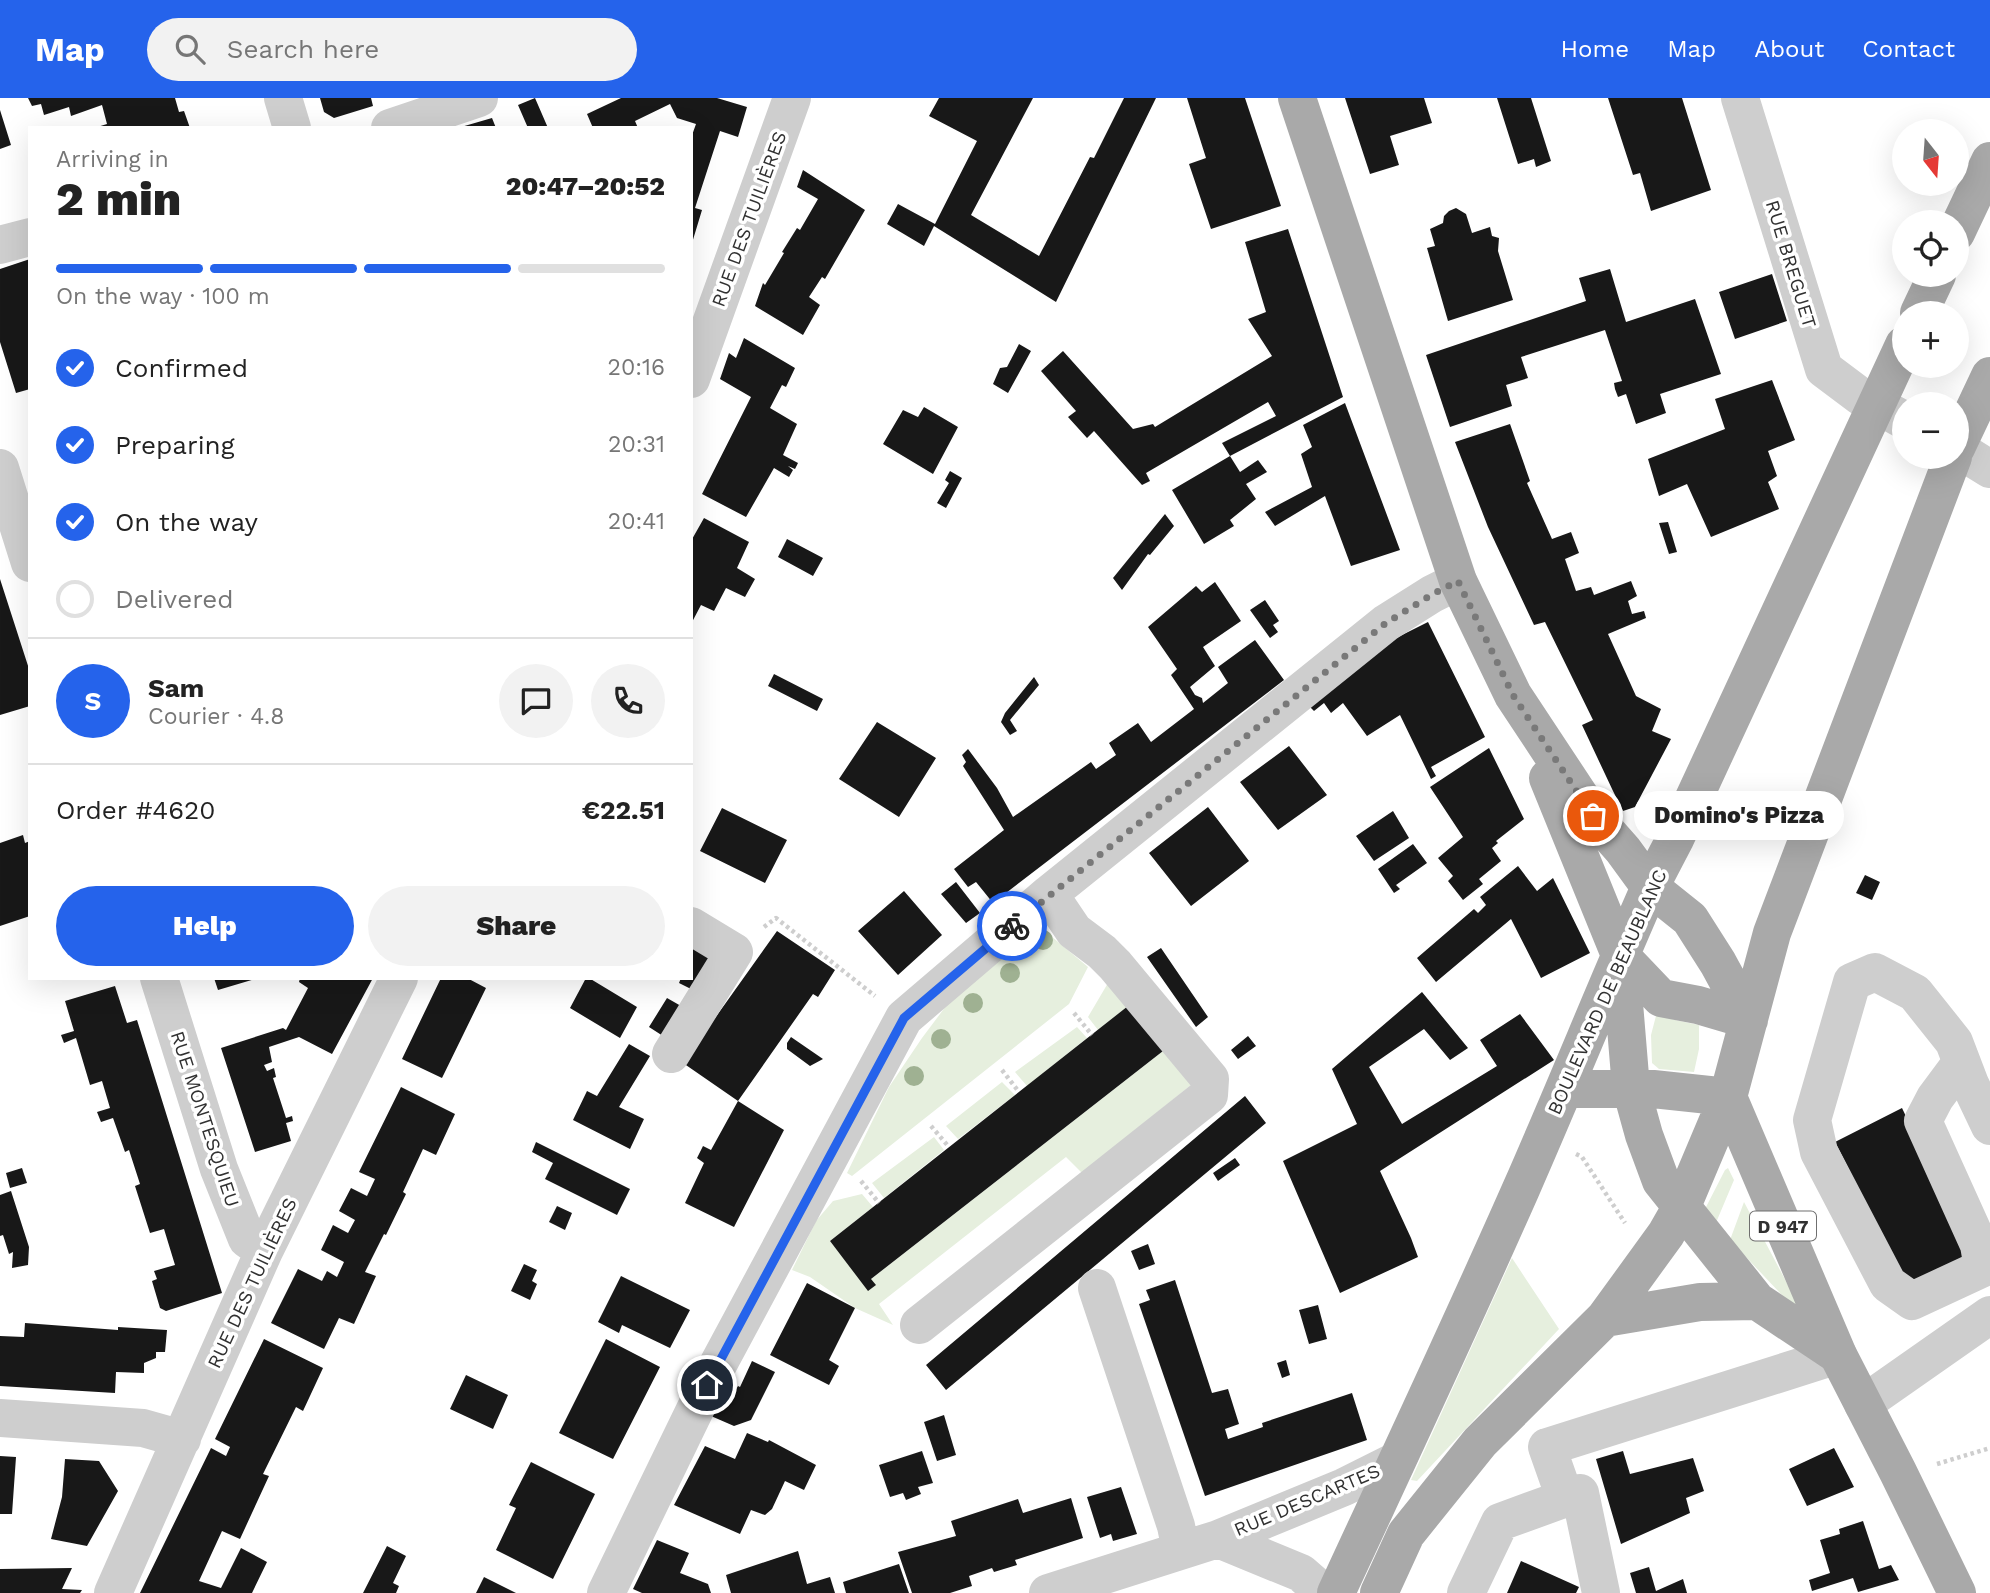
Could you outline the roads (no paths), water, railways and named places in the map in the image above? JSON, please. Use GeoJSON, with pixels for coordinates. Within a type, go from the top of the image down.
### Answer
{"type":"FeatureCollection","features":[{"type":"Feature","properties":{"kind":"main road"},"geometry":{"type":"LineString","coordinates":[[1297,98],[1458,581],[1513,695],[1593,816],[1623,850],[1650,887],[1690,919],[1749,1020]]}},
{"type":"Feature","properties":{"kind":"main road"},"geometry":{"type":"LineString","coordinates":[[1967,210],[1990,161]]}},
{"type":"Feature","properties":{"kind":"main road"},"geometry":{"type":"LineString","coordinates":[[1969,420],[1990,376]]}},
{"type":"Feature","properties":{"kind":"main road","name":"BOULEVARD DE BEAUBLANC"},"geometry":{"type":"LineString","coordinates":[[1336,1593],[1441,1369],[1650,887],[1890,413],[1897,378]]}},
{"type":"Feature","properties":{"kind":"main road"},"geometry":{"type":"LineString","coordinates":[[1379,1593],[1406,1534],[1480,1442],[1605,1318],[1682,1206],[1728,1097],[1772,933],[1948,469]]}},
{"type":"Feature","properties":{"kind":"main road"},"geometry":{"type":"LineString","coordinates":[[1527,717],[1535,746],[1620,955],[1631,1088],[1661,1181],[1756,1301],[1838,1355]]}},
{"type":"Feature","properties":{"kind":"main road"},"geometry":{"type":"LineString","coordinates":[[1620,955],[1661,998],[1698,1005],[1749,1020]]}},
{"type":"Feature","properties":{"kind":"main road"},"geometry":{"type":"LineString","coordinates":[[1564,1089],[1631,1088],[1728,1097]]}},
{"type":"Feature","properties":{"kind":"main road","name":"D 947"},"geometry":{"type":"LineString","coordinates":[[1728,1097],[1838,1355],[1957,1593]]}},
{"type":"Feature","properties":{"kind":"main road"},"geometry":{"type":"LineString","coordinates":[[1605,1318],[1700,1302],[1756,1301]]}},
{"type":"Feature","properties":{"kind":"street"},"geometry":{"type":"LineString","coordinates":[[283,98],[291,126]]}},
{"type":"Feature","properties":{"kind":"street"},"geometry":{"type":"LineString","coordinates":[[396,126],[479,98]]}},
{"type":"Feature","properties":{"kind":"street","name":"RUE DES TUILIÈRES"},"geometry":{"type":"LineString","coordinates":[[693,373],[792,98]]}},
{"type":"Feature","properties":{"kind":"street","name":"RUE BREGUET"},"geometry":{"type":"LineString","coordinates":[[1740,98],[1824,369],[1890,413]]}},
{"type":"Feature","properties":{"kind":"street"},"geometry":{"type":"LineString","coordinates":[[0,245],[28,238]]}},
{"type":"Feature","properties":{"kind":"street"},"geometry":{"type":"LineString","coordinates":[[1969,456],[1990,469]]}},
{"type":"Feature","properties":{"kind":"street"},"geometry":{"type":"LineString","coordinates":[[0,468],[28,557]]}},
{"type":"Feature","properties":{"kind":"street"},"geometry":{"type":"LineString","coordinates":[[606,1593],[707,1385],[904,1018],[1049,894],[1386,623],[1458,581]]}},
{"type":"Feature","properties":{"kind":"street"},"geometry":{"type":"LineString","coordinates":[[919,1325],[1209,1095],[1210,1079],[1115,965],[1074,931],[1049,894]]}},
{"type":"Feature","properties":{"kind":"street"},"geometry":{"type":"LineString","coordinates":[[671,1054],[734,952],[693,927]]}},
{"type":"Feature","properties":{"kind":"street"},"geometry":{"type":"LineString","coordinates":[[1961,1063],[1935,1098],[1923,1121],[1979,1245],[1983,1268],[1912,1301],[1888,1284],[1819,1152],[1812,1120],[1852,982],[1875,972],[1916,993],[1954,1042],[1990,1126]]}},
{"type":"Feature","properties":{"kind":"street","name":"RUE MONTESQUIEU"},"geometry":{"type":"LineString","coordinates":[[160,980],[219,1169],[247,1239],[264,1251]]}},
{"type":"Feature","properties":{"kind":"street","name":"RUE DES TUILIÈRES"},"geometry":{"type":"LineString","coordinates":[[113,1593],[264,1251],[398,980]]}},
{"type":"Feature","properties":{"kind":"street"},"geometry":{"type":"LineString","coordinates":[[1097,1288],[1176,1527],[1181,1550]]}},
{"type":"Feature","properties":{"kind":"street"},"geometry":{"type":"LineString","coordinates":[[1863,1404],[1990,1315]]}},
{"type":"Feature","properties":{"kind":"street"},"geometry":{"type":"LineString","coordinates":[[1565,1498],[1547,1447],[1838,1355]]}},
{"type":"Feature","properties":{"kind":"street"},"geometry":{"type":"LineString","coordinates":[[0,1418],[143,1428],[182,1439]]}},
{"type":"Feature","properties":{"kind":"street","name":"RUE DESCARTES"},"geometry":{"type":"LineString","coordinates":[[1048,1593],[1218,1539],[1344,1487],[1396,1461]]}},
{"type":"Feature","properties":{"kind":"street"},"geometry":{"type":"LineString","coordinates":[[1466,1593],[1500,1522],[1580,1493],[1601,1593]]}},
{"type":"Feature","properties":{"kind":"street","name":"RUE DESCARTES"},"geometry":{"type":"LineString","coordinates":[[1218,1539],[1301,1573],[1324,1593]]}},
{"type":"Feature","properties":{"kind":"place","name":"Domino's Pizza"},"geometry":{"type":"Point","coordinates":[1593,816]}}]}
